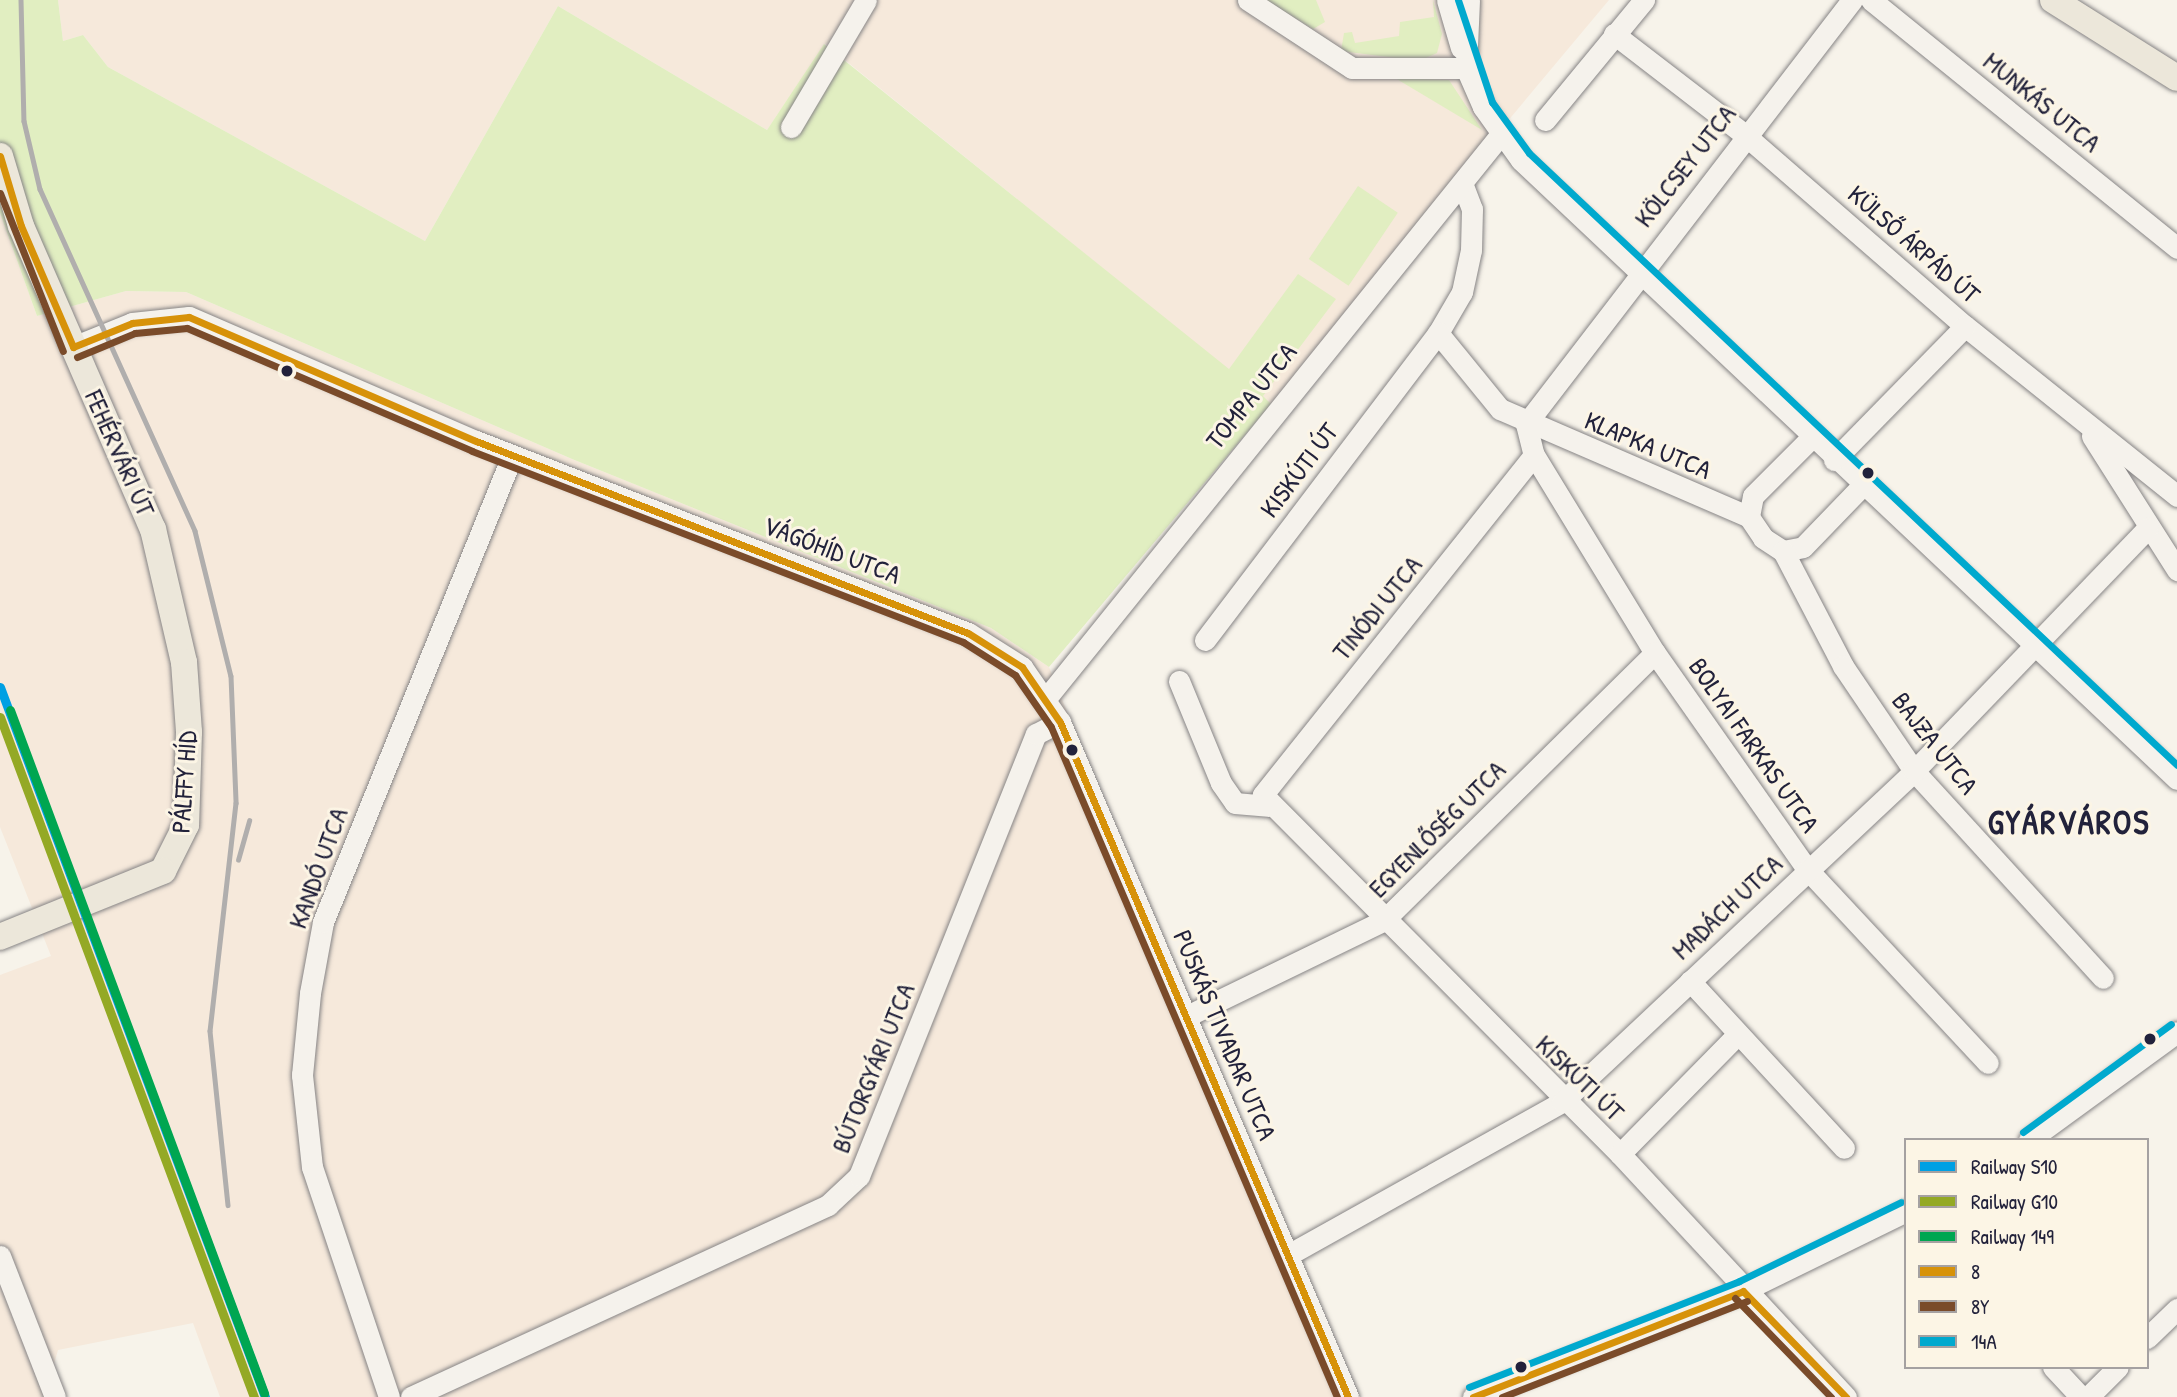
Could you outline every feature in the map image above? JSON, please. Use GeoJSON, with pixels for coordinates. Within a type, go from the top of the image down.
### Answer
{"type":"FeatureCollection","features":[{"type":"Feature","properties":{"kind":"main road"},"geometry":{"type":"LineString","coordinates":[[2053,0],[2177,78]]}},
{"type":"Feature","properties":{"kind":"main road","name":"FEHÉRVÁRI ÚT"},"geometry":{"type":"LineString","coordinates":[[0,156],[21,226],[73,347],[133,475],[172,596]]}},
{"type":"Feature","properties":{"kind":"main road","name":"PÁLFFY HÍD"},"geometry":{"type":"LineString","coordinates":[[0,937],[151,881],[173,859],[186,825],[189,732],[172,596]]}},
{"type":"Feature","properties":{"kind":"street"},"geometry":{"type":"LineString","coordinates":[[792,127],[866,0]]}},
{"type":"Feature","properties":{"kind":"street"},"geometry":{"type":"LineString","coordinates":[[1248,0],[1352,68],[1464,61]]}},
{"type":"Feature","properties":{"kind":"street"},"geometry":{"type":"LineString","coordinates":[[1447,0],[1464,61],[1501,134],[1521,160],[1640,268],[1861,487],[2177,779]]}},
{"type":"Feature","properties":{"kind":"street"},"geometry":{"type":"LineString","coordinates":[[1464,61],[1469,0]]}},
{"type":"Feature","properties":{"kind":"street"},"geometry":{"type":"LineString","coordinates":[[1545,120],[1644,0]]}},
{"type":"Feature","properties":{"kind":"street","name":"KÖLCSEY UTCA"},"geometry":{"type":"LineString","coordinates":[[1526,424],[1539,400],[1640,268],[1740,148],[1745,135],[1852,0]]}},
{"type":"Feature","properties":{"kind":"street","name":"MUNKÁS UTCA"},"geometry":{"type":"LineString","coordinates":[[1871,0],[2177,248]]}},
{"type":"Feature","properties":{"kind":"street","name":"KÜLSŐ ÁRPÁD ÚT"},"geometry":{"type":"LineString","coordinates":[[1614,34],[1745,135],[1965,326],[2177,496]]}},
{"type":"Feature","properties":{"kind":"street","name":"TOMPA UTCA"},"geometry":{"type":"LineString","coordinates":[[1048,696],[1501,134]]}},
{"type":"Feature","properties":{"kind":"street"},"geometry":{"type":"LineString","coordinates":[[1462,183],[1472,209],[1471,250],[1462,292],[1437,333],[1500,409],[1526,424]]}},
{"type":"Feature","properties":{"kind":"street","name":"VÁGÓHÍD UTCA"},"geometry":{"type":"LineString","coordinates":[[73,347],[132,323],[189,317],[512,456],[968,633],[1006,654],[1048,696]]}},
{"type":"Feature","properties":{"kind":"street"},"geometry":{"type":"LineString","coordinates":[[1834,460],[1965,326]]}},
{"type":"Feature","properties":{"kind":"street","name":"KISKÚTI ÚT"},"geometry":{"type":"LineString","coordinates":[[1205,640],[1437,333]]}},
{"type":"Feature","properties":{"kind":"street"},"geometry":{"type":"LineString","coordinates":[[2084,422],[2148,528],[2177,570]]}},
{"type":"Feature","properties":{"kind":"street","name":"BOLYAI FARKAS UTCA"},"geometry":{"type":"LineString","coordinates":[[1526,424],[1534,455],[1655,653],[1807,869],[1988,1063]]}},
{"type":"Feature","properties":{"kind":"street","name":"KLAPKA UTCA"},"geometry":{"type":"LineString","coordinates":[[1526,424],[1749,517]]}},
{"type":"Feature","properties":{"kind":"street"},"geometry":{"type":"LineString","coordinates":[[1749,517],[1753,496],[1811,438]]}},
{"type":"Feature","properties":{"kind":"street","name":"TINÓDI UTCA"},"geometry":{"type":"LineString","coordinates":[[1265,801],[1534,455]]}},
{"type":"Feature","properties":{"kind":"street","name":"KANDÓ UTCA"},"geometry":{"type":"LineString","coordinates":[[389,1397],[312,1167],[302,1075],[310,993],[323,922],[512,456]]}},
{"type":"Feature","properties":{"kind":"street"},"geometry":{"type":"LineString","coordinates":[[1783,551],[1803,547],[1861,487]]}},
{"type":"Feature","properties":{"kind":"street","name":"BAJZA UTCA"},"geometry":{"type":"LineString","coordinates":[[1749,517],[1783,551],[1843,666],[1914,771],[2103,978]]}},
{"type":"Feature","properties":{"kind":"street","name":"MADÁCH UTCA"},"geometry":{"type":"LineString","coordinates":[[1288,1255],[1563,1102],[1807,869],[1914,771],[2148,528]]}},
{"type":"Feature","properties":{"kind":"street","name":"EGYENLŐSÉG UTCA"},"geometry":{"type":"LineString","coordinates":[[1187,1016],[1383,921],[1655,653]]}},
{"type":"Feature","properties":{"kind":"street"},"geometry":{"type":"LineString","coordinates":[[1179,681],[1221,783],[1236,803],[1265,801]]}},
{"type":"Feature","properties":{"kind":"street","name":"PUSKÁS TIVADAR UTCA"},"geometry":{"type":"LineString","coordinates":[[1048,696],[1348,1397]]}},
{"type":"Feature","properties":{"kind":"street","name":"BÚTORGYÁRI UTCA"},"geometry":{"type":"LineString","coordinates":[[411,1397],[828,1205],[859,1175],[1036,734],[1060,722]]}},
{"type":"Feature","properties":{"kind":"street","name":"KISKÚTI ÚT"},"geometry":{"type":"LineString","coordinates":[[1265,801],[1563,1102],[1620,1154],[1743,1291],[1846,1397]]}},
{"type":"Feature","properties":{"kind":"street"},"geometry":{"type":"LineString","coordinates":[[1690,981],[1844,1148]]}},
{"type":"Feature","properties":{"kind":"street"},"geometry":{"type":"LineString","coordinates":[[2032,1138],[2177,1032]]}},
{"type":"Feature","properties":{"kind":"street"},"geometry":{"type":"LineString","coordinates":[[1620,1154],[1737,1035]]}},
{"type":"Feature","properties":{"kind":"street"},"geometry":{"type":"LineString","coordinates":[[1473,1397],[1743,1291],[1904,1212]]}},
{"type":"Feature","properties":{"kind":"street"},"geometry":{"type":"LineString","coordinates":[[0,1255],[55,1397]]}},
{"type":"Feature","properties":{"kind":"street"},"geometry":{"type":"LineString","coordinates":[[2149,1336],[2177,1308]]}},
{"type":"Feature","properties":{"kind":"street"},"geometry":{"type":"LineString","coordinates":[[2055,1369],[2081,1397]]}},
{"type":"Feature","properties":{"kind":"street"},"geometry":{"type":"LineString","coordinates":[[2088,1397],[2116,1369]]}},
{"type":"Feature","properties":{"kind":"shaded area"},"geometry":{"type":"Polygon","coordinates":[[[58,0],[1609,0],[1271,404],[825,44],[767,130],[558,6],[425,241],[108,67],[83,35],[63,41],[58,0]]]}},
{"type":"Feature","properties":{"kind":"shaded area"},"geometry":{"type":"Polygon","coordinates":[[[0,213],[37,316],[126,291],[186,292],[572,459],[991,628],[1049,667],[1344,1397],[220,1397],[193,1323],[58,1350],[45,1397],[0,1397],[0,975],[51,956],[0,827],[0,213]]]}},
{"type":"Feature","properties":{"kind":"green space"},"geometry":{"type":"Polygon","coordinates":[[[0,0],[58,0],[63,41],[83,35],[108,67],[425,241],[558,6],[767,130],[824,44],[1229,369],[1298,274],[1336,299],[1263,396],[1271,404],[1049,667],[991,628],[572,459],[186,292],[126,291],[37,316],[0,213],[0,0]]]}},
{"type":"Feature","properties":{"kind":"green space"},"geometry":{"type":"Polygon","coordinates":[[[1266,0],[1316,0],[1325,22],[1313,29],[1266,0]]]}},
{"type":"Feature","properties":{"kind":"green space"},"geometry":{"type":"Polygon","coordinates":[[[1433,0],[1442,34],[1437,53],[1419,61],[1341,51],[1344,33],[1352,32],[1355,43],[1399,36],[1400,22],[1434,17],[1433,0]]]}},
{"type":"Feature","properties":{"kind":"green space"},"geometry":{"type":"Polygon","coordinates":[[[1395,78],[1449,80],[1482,130],[1395,78]]]}},
{"type":"Feature","properties":{"kind":"green space"},"geometry":{"type":"Polygon","coordinates":[[[1358,186],[1398,213],[1349,286],[1309,259],[1358,186]]]}},
{"type":"Feature","properties":{"kind":"railway"},"geometry":{"type":"LineString","coordinates":[[21,0],[24,121],[40,189],[195,531],[231,676],[236,803],[210,1031],[228,1205]]}},
{"type":"Feature","properties":{"kind":"railway"},"geometry":{"type":"LineString","coordinates":[[238,860],[249,821]]}},
{"type":"Feature","properties":{"kind":"rail line","name":"S10"},"geometry":{"type":"LineString","coordinates":[[0,687],[265,1397]]}},
{"type":"Feature","properties":{"kind":"rail line","name":"149"},"geometry":{"type":"LineString","coordinates":[[10,710],[264,1393]]}},
{"type":"Feature","properties":{"kind":"rail line","name":"G10"},"geometry":{"type":"LineString","coordinates":[[0,717],[254,1397]]}},
{"type":"Feature","properties":{"kind":"transit line","name":"14A"},"geometry":{"type":"LineString","coordinates":[[1458,0],[1492,102],[1529,153],[2177,765]]}},
{"type":"Feature","properties":{"kind":"transit line","name":"8"},"geometry":{"type":"LineString","coordinates":[[0,156],[21,226],[73,347]]}},
{"type":"Feature","properties":{"kind":"transit line","name":"8Y"},"geometry":{"type":"LineString","coordinates":[[0,193],[63,351]]}},
{"type":"Feature","properties":{"kind":"transit line","name":"8"},"geometry":{"type":"LineString","coordinates":[[73,347],[132,323],[189,317],[476,441],[968,633],[1022,667],[1060,722],[1348,1397]]}},
{"type":"Feature","properties":{"kind":"transit line","name":"8Y"},"geometry":{"type":"LineString","coordinates":[[77,357],[135,333],[187,328],[472,451],[963,642],[1015,675],[1051,727],[1337,1397]]}},
{"type":"Feature","properties":{"kind":"transit line","name":"14A"},"geometry":{"type":"LineString","coordinates":[[2023,1132],[2171,1024]]}},
{"type":"Feature","properties":{"kind":"transit line","name":"14A"},"geometry":{"type":"LineString","coordinates":[[1469,1387],[1739,1281],[1901,1202]]}},
{"type":"Feature","properties":{"kind":"transit line","name":"8"},"geometry":{"type":"LineString","coordinates":[[1743,1291],[1846,1397]]}},
{"type":"Feature","properties":{"kind":"transit line","name":"8"},"geometry":{"type":"LineString","coordinates":[[1473,1397],[1743,1291]]}},
{"type":"Feature","properties":{"kind":"transit line","name":"8Y"},"geometry":{"type":"LineString","coordinates":[[1735,1298],[1831,1397]]}},
{"type":"Feature","properties":{"kind":"transit line","name":"8Y"},"geometry":{"type":"LineString","coordinates":[[1502,1397],[1747,1301]]}},
{"type":"Feature","properties":{"kind":"district","name":"GYÁRVÁROS"},"geometry":{"type":"Point","coordinates":[2069,823]}}]}
